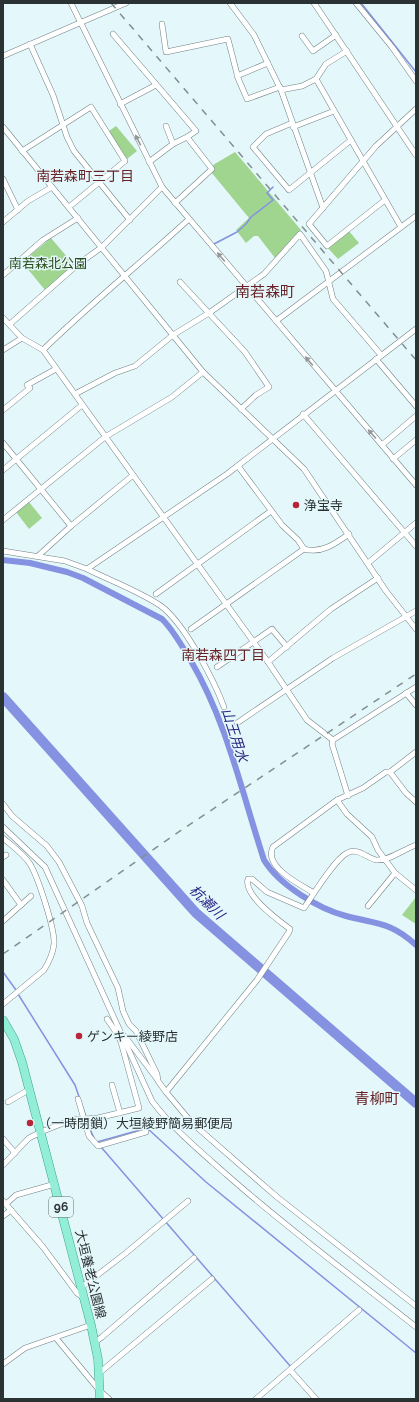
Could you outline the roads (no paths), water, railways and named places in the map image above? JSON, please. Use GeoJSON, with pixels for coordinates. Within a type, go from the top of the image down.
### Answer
{"type":"FeatureCollection","features":[{"type":"Feature","properties":{"kind":"main road","name":"大垣養老公園線"},"geometry":{"type":"LineString","coordinates":[[3,1020],[14,1039],[30,1089],[85,1298],[94,1342],[100,1395]]}},
{"type":"Feature","properties":{"kind":"street"},"geometry":{"type":"LineString","coordinates":[[71,3],[79,22],[162,186],[246,287],[416,485]]}},
{"type":"Feature","properties":{"kind":"street"},"geometry":{"type":"LineString","coordinates":[[3,56],[126,3]]}},
{"type":"Feature","properties":{"kind":"street"},"geometry":{"type":"LineString","coordinates":[[230,3],[254,35],[280,88],[309,173],[323,208]]}},
{"type":"Feature","properties":{"kind":"street"},"geometry":{"type":"LineString","coordinates":[[314,3],[416,156]]}},
{"type":"Feature","properties":{"kind":"street"},"geometry":{"type":"LineString","coordinates":[[356,3],[392,47],[416,81]]}},
{"type":"Feature","properties":{"kind":"street"},"geometry":{"type":"LineString","coordinates":[[162,24],[166,52],[228,39],[237,76],[247,98],[280,88],[302,86],[316,79],[326,64],[347,51]]}},
{"type":"Feature","properties":{"kind":"street"},"geometry":{"type":"LineString","coordinates":[[113,34],[196,131],[173,144],[149,162]]}},
{"type":"Feature","properties":{"kind":"street"},"geometry":{"type":"LineString","coordinates":[[302,36],[313,51],[336,34]]}},
{"type":"Feature","properties":{"kind":"street"},"geometry":{"type":"LineString","coordinates":[[30,44],[53,95],[74,151],[130,220]]}},
{"type":"Feature","properties":{"kind":"street"},"geometry":{"type":"LineString","coordinates":[[237,76],[268,63]]}},
{"type":"Feature","properties":{"kind":"street"},"geometry":{"type":"LineString","coordinates":[[316,79],[401,227]]}},
{"type":"Feature","properties":{"kind":"street"},"geometry":{"type":"LineString","coordinates":[[120,104],[156,85]]}},
{"type":"Feature","properties":{"kind":"street"},"geometry":{"type":"LineString","coordinates":[[22,151],[91,107],[125,160],[69,208]]}},
{"type":"Feature","properties":{"kind":"street"},"geometry":{"type":"LineString","coordinates":[[385,200],[327,246],[309,224],[376,146],[416,109]]}},
{"type":"Feature","properties":{"kind":"street"},"geometry":{"type":"LineString","coordinates":[[334,111],[266,134],[253,147],[289,190],[351,140]]}},
{"type":"Feature","properties":{"kind":"street"},"geometry":{"type":"LineString","coordinates":[[166,126],[173,144]]}},
{"type":"Feature","properties":{"kind":"street"},"geometry":{"type":"LineString","coordinates":[[3,127],[203,372],[304,469],[378,578],[416,629]]}},
{"type":"Feature","properties":{"kind":"street"},"geometry":{"type":"LineString","coordinates":[[176,203],[212,168],[187,137]]}},
{"type":"Feature","properties":{"kind":"street"},"geometry":{"type":"LineString","coordinates":[[3,181],[18,210]]}},
{"type":"Feature","properties":{"kind":"street"},"geometry":{"type":"LineString","coordinates":[[10,324],[77,265],[102,247],[162,186]]}},
{"type":"Feature","properties":{"kind":"street"},"geometry":{"type":"LineString","coordinates":[[3,222],[28,201],[52,187]]}},
{"type":"Feature","properties":{"kind":"street"},"geometry":{"type":"LineString","coordinates":[[276,321],[416,216]]}},
{"type":"Feature","properties":{"kind":"street"},"geometry":{"type":"LineString","coordinates":[[3,275],[43,240],[78,218]]}},
{"type":"Feature","properties":{"kind":"street"},"geometry":{"type":"LineString","coordinates":[[43,350],[84,310],[189,219]]}},
{"type":"Feature","properties":{"kind":"street"},"geometry":{"type":"LineString","coordinates":[[75,394],[115,373],[135,366],[173,335],[209,313],[264,274],[300,234],[324,266],[330,279],[333,299],[381,355]]}},
{"type":"Feature","properties":{"kind":"street"},"geometry":{"type":"LineString","coordinates":[[180,282],[245,352],[269,387],[256,395],[241,409]]}},
{"type":"Feature","properties":{"kind":"street"},"geometry":{"type":"LineString","coordinates":[[3,318],[22,338],[43,350],[132,476],[268,662],[306,720],[333,740]]}},
{"type":"Feature","properties":{"kind":"street"},"geometry":{"type":"LineString","coordinates":[[87,568],[238,466],[334,390],[416,328]]}},
{"type":"Feature","properties":{"kind":"street"},"geometry":{"type":"LineString","coordinates":[[3,350],[22,338]]}},
{"type":"Feature","properties":{"kind":"street"},"geometry":{"type":"LineString","coordinates":[[376,359],[416,406]]}},
{"type":"Feature","properties":{"kind":"street"},"geometry":{"type":"LineString","coordinates":[[3,410],[30,388],[27,385],[56,369]]}},
{"type":"Feature","properties":{"kind":"street"},"geometry":{"type":"LineString","coordinates":[[3,520],[105,437],[172,397],[203,372]]}},
{"type":"Feature","properties":{"kind":"street"},"geometry":{"type":"LineString","coordinates":[[3,470],[82,405]]}},
{"type":"Feature","properties":{"kind":"street"},"geometry":{"type":"LineString","coordinates":[[304,414],[416,546]]}},
{"type":"Feature","properties":{"kind":"street"},"geometry":{"type":"LineString","coordinates":[[382,445],[416,416]]}},
{"type":"Feature","properties":{"kind":"street"},"geometry":{"type":"LineString","coordinates":[[393,459],[416,440]]}},
{"type":"Feature","properties":{"kind":"street"},"geometry":{"type":"LineString","coordinates":[[3,442],[71,526]]}},
{"type":"Feature","properties":{"kind":"street"},"geometry":{"type":"LineString","coordinates":[[238,466],[271,511],[304,549],[312,551],[330,547],[349,534]]}},
{"type":"Feature","properties":{"kind":"street"},"geometry":{"type":"LineString","coordinates":[[38,556],[40,552],[132,476]]}},
{"type":"Feature","properties":{"kind":"street"},"geometry":{"type":"LineString","coordinates":[[156,594],[271,511]]}},
{"type":"Feature","properties":{"kind":"street"},"geometry":{"type":"LineString","coordinates":[[368,563],[416,523]]}},
{"type":"Feature","properties":{"kind":"street"},"geometry":{"type":"LineString","coordinates":[[191,629],[304,549]]}},
{"type":"Feature","properties":{"kind":"street"},"geometry":{"type":"LineString","coordinates":[[3,551],[77,564],[145,597],[162,607],[183,631],[210,677],[224,707]]}},
{"type":"Feature","properties":{"kind":"street"},"geometry":{"type":"LineString","coordinates":[[268,662],[331,609],[378,578]]}},
{"type":"Feature","properties":{"kind":"street"},"geometry":{"type":"LineString","coordinates":[[237,723],[287,691],[333,658],[416,611]]}},
{"type":"Feature","properties":{"kind":"street"},"geometry":{"type":"LineString","coordinates":[[217,667],[272,629],[287,647]]}},
{"type":"Feature","properties":{"kind":"street"},"geometry":{"type":"LineString","coordinates":[[333,740],[416,687]]}},
{"type":"Feature","properties":{"kind":"street"},"geometry":{"type":"LineString","coordinates":[[406,693],[416,705]]}},
{"type":"Feature","properties":{"kind":"street"},"geometry":{"type":"LineString","coordinates":[[333,740],[332,744],[348,796]]}},
{"type":"Feature","properties":{"kind":"street"},"geometry":{"type":"LineString","coordinates":[[314,894],[280,870],[272,860],[271,851],[273,847],[337,800],[348,796],[386,772],[390,772],[416,752]]}},
{"type":"Feature","properties":{"kind":"street"},"geometry":{"type":"LineString","coordinates":[[390,772],[406,793],[416,802]]}},
{"type":"Feature","properties":{"kind":"street"},"geometry":{"type":"LineString","coordinates":[[337,800],[347,814],[372,837],[378,850],[395,873],[414,887]]}},
{"type":"Feature","properties":{"kind":"street"},"geometry":{"type":"LineString","coordinates":[[3,805],[12,816],[47,846],[64,872],[82,906],[87,923],[118,988],[123,1011],[129,1024],[136,1031],[157,1074],[158,1081]]}},
{"type":"Feature","properties":{"kind":"street"},"geometry":{"type":"LineString","coordinates":[[3,827],[45,867],[120,1034],[152,1100],[178,1132],[250,1196],[416,1327]]}},
{"type":"Feature","properties":{"kind":"street"},"geometry":{"type":"LineString","coordinates":[[3,838],[26,858],[34,870],[52,928],[54,944],[48,964],[44,970],[3,1004]]}},
{"type":"Feature","properties":{"kind":"street"},"geometry":{"type":"LineString","coordinates":[[166,1092],[257,980],[290,929],[265,909],[255,898],[248,886],[248,879],[252,879],[267,892],[304,908],[331,869],[347,853],[354,851],[376,860],[385,859],[416,845]]}},
{"type":"Feature","properties":{"kind":"street"},"geometry":{"type":"LineString","coordinates":[[368,906],[395,873]]}},
{"type":"Feature","properties":{"kind":"street"},"geometry":{"type":"LineString","coordinates":[[3,880],[21,904]]}},
{"type":"Feature","properties":{"kind":"street"},"geometry":{"type":"LineString","coordinates":[[3,921],[31,896]]}},
{"type":"Feature","properties":{"kind":"street"},"geometry":{"type":"LineString","coordinates":[[107,1019],[120,1034],[127,1039],[166,1092],[192,1123],[254,1178],[416,1306]]}},
{"type":"Feature","properties":{"kind":"street"},"geometry":{"type":"LineString","coordinates":[[3,1165],[29,1138],[41,1132],[71,1120],[84,1120],[139,1108],[120,1034]]}},
{"type":"Feature","properties":{"kind":"street"},"geometry":{"type":"LineString","coordinates":[[112,1084],[120,1113]]}},
{"type":"Feature","properties":{"kind":"street"},"geometry":{"type":"LineString","coordinates":[[8,1102],[30,1089]]}},
{"type":"Feature","properties":{"kind":"street"},"geometry":{"type":"LineString","coordinates":[[78,1099],[89,1136],[98,1146],[146,1132]]}},
{"type":"Feature","properties":{"kind":"street"},"geometry":{"type":"LineString","coordinates":[[3,1139],[15,1153]]}},
{"type":"Feature","properties":{"kind":"street"},"geometry":{"type":"LineString","coordinates":[[55,1184],[16,1195],[5,1203],[43,1247],[77,1293],[85,1298]]}},
{"type":"Feature","properties":{"kind":"street"},"geometry":{"type":"LineString","coordinates":[[82,1287],[126,1253],[188,1201]]}},
{"type":"Feature","properties":{"kind":"street"},"geometry":{"type":"LineString","coordinates":[[3,1216],[11,1210]]}},
{"type":"Feature","properties":{"kind":"street"},"geometry":{"type":"LineString","coordinates":[[94,1342],[102,1337],[194,1258]]}},
{"type":"Feature","properties":{"kind":"street"},"geometry":{"type":"LineString","coordinates":[[98,1374],[212,1279]]}},
{"type":"Feature","properties":{"kind":"street"},"geometry":{"type":"LineString","coordinates":[[256,1399],[359,1310]]}},
{"type":"Feature","properties":{"kind":"street"},"geometry":{"type":"LineString","coordinates":[[3,1364],[25,1348],[91,1325]]}},
{"type":"Feature","properties":{"kind":"street"},"geometry":{"type":"LineString","coordinates":[[56,1338],[100,1395],[109,1399]]}},
{"type":"Feature","properties":{"kind":"street"},"geometry":{"type":"LineString","coordinates":[[290,1370],[316,1399]]}},
{"type":"Feature","properties":{"kind":"waterway"},"geometry":{"type":"LineString","coordinates":[[361,3],[416,72]]}},
{"type":"Feature","properties":{"kind":"waterway"},"geometry":{"type":"LineString","coordinates":[[214,244],[237,232],[251,217],[273,200],[267,193],[273,187]]}},
{"type":"Feature","properties":{"kind":"waterway","name":"山王用水"},"geometry":{"type":"LineString","coordinates":[[3,560],[30,563],[67,572],[83,578],[162,619],[181,644],[204,684],[233,758],[264,860],[271,869],[289,887],[312,902],[335,913],[391,928],[407,937],[416,945]]}},
{"type":"Feature","properties":{"kind":"waterway","name":"杭瀬川"},"geometry":{"type":"LineString","coordinates":[[3,697],[196,913],[416,1103]]}},
{"type":"Feature","properties":{"kind":"waterway"},"geometry":{"type":"LineString","coordinates":[[3,972],[16,990]]}},
{"type":"Feature","properties":{"kind":"waterway"},"geometry":{"type":"LineString","coordinates":[[18,994],[75,1085],[86,1117]]}},
{"type":"Feature","properties":{"kind":"waterway"},"geometry":{"type":"LineString","coordinates":[[89,1127],[94,1138]]}},
{"type":"Feature","properties":{"kind":"waterway"},"geometry":{"type":"LineString","coordinates":[[97,1142],[147,1128],[206,1182],[416,1353]]}},
{"type":"Feature","properties":{"kind":"waterway"},"geometry":{"type":"LineString","coordinates":[[101,1147],[291,1367]]}},
{"type":"Feature","properties":{"kind":"railway"},"geometry":{"type":"LineString","coordinates":[[111,3],[416,360]]}},
{"type":"Feature","properties":{"kind":"railway"},"geometry":{"type":"LineString","coordinates":[[3,954],[183,829],[416,674]]}},
{"type":"Feature","properties":{"kind":"place","name":"浄宝寺"},"geometry":{"type":"Point","coordinates":[296,505]}},
{"type":"Feature","properties":{"kind":"place","name":"ゲンキー綾野店"},"geometry":{"type":"Point","coordinates":[79,1036]}},
{"type":"Feature","properties":{"kind":"place","name":"（一時閉鎖）大垣綾野簡易郵便局"},"geometry":{"type":"Point","coordinates":[30,1123]}},
{"type":"Feature","properties":{"kind":"district","name":"南若森町三丁目"},"geometry":{"type":"Point","coordinates":[85,176]}},
{"type":"Feature","properties":{"kind":"district","name":"南若森町"},"geometry":{"type":"Point","coordinates":[265,292]}},
{"type":"Feature","properties":{"kind":"district","name":"南若森四丁目"},"geometry":{"type":"Point","coordinates":[223,655]}},
{"type":"Feature","properties":{"kind":"district","name":"青柳町"},"geometry":{"type":"Point","coordinates":[377,1099]}},
{"type":"Feature","properties":{"kind":"park label","name":"南若森北公園"},"geometry":{"type":"Point","coordinates":[48,263]}}]}
